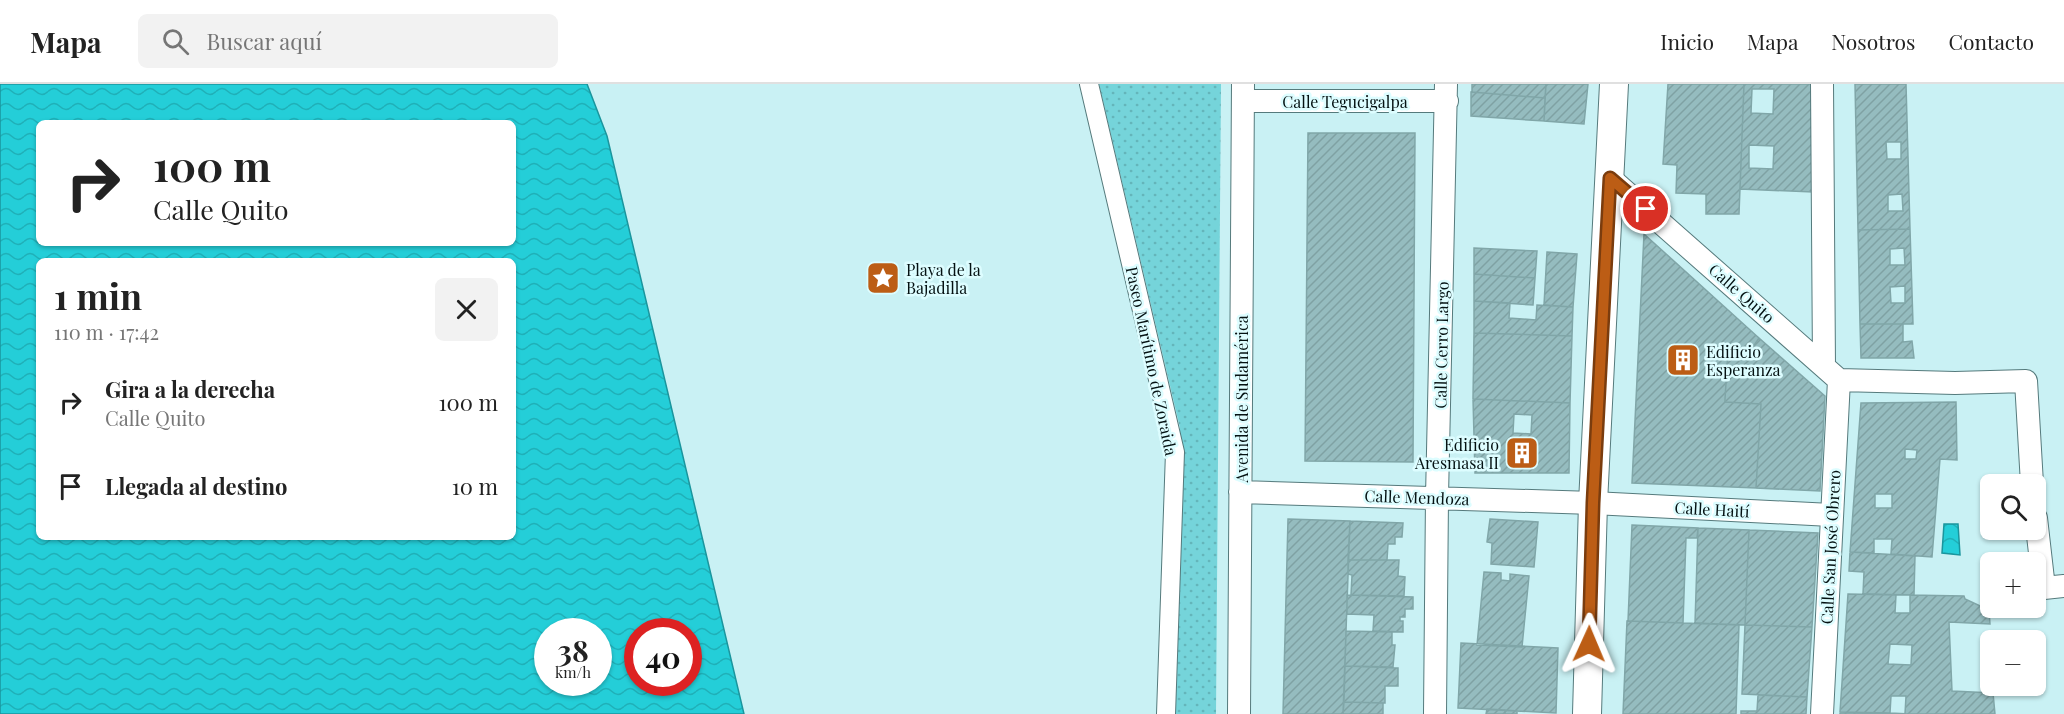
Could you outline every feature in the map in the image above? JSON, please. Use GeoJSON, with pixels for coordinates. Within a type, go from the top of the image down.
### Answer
{"type":"FeatureCollection","features":[{"type":"Feature","properties":{"kind":"street","name":"Paseo Marítimo de Zoraida"},"geometry":{"type":"LineString","coordinates":[[1089,84],[1175,452],[1166,714]]}},
{"type":"Feature","properties":{"kind":"street"},"geometry":{"type":"LineString","coordinates":[[1587,714],[1593,503],[1614,84]]}},
{"type":"Feature","properties":{"kind":"street","name":"Calle San José Obrero"},"geometry":{"type":"LineString","coordinates":[[1822,84],[1831,373],[1831,515],[1822,714]]}},
{"type":"Feature","properties":{"kind":"street","name":"Calle Tegucigalpa"},"geometry":{"type":"LineString","coordinates":[[1243,93],[1447,92]]}},
{"type":"Feature","properties":{"kind":"street","name":"Calle Cerro Largo"},"geometry":{"type":"LineString","coordinates":[[1435,714],[1437,497],[1447,92]]}},
{"type":"Feature","properties":{"kind":"street","name":"Avenida de Sudamérica"},"geometry":{"type":"LineString","coordinates":[[1239,714],[1243,93]]}},
{"type":"Feature","properties":{"kind":"street","name":"Calle Quito"},"geometry":{"type":"LineString","coordinates":[[1610,178],[1831,373]]}},
{"type":"Feature","properties":{"kind":"street"},"geometry":{"type":"LineString","coordinates":[[1831,373],[1955,383],[2026,381],[2031,474]]}},
{"type":"Feature","properties":{"kind":"street","name":"Calle Mendoza"},"geometry":{"type":"LineString","coordinates":[[1240,492],[1593,503]]}},
{"type":"Feature","properties":{"kind":"street","name":"Calle Haití"},"geometry":{"type":"LineString","coordinates":[[1593,503],[1831,515]]}},
{"type":"Feature","properties":{"kind":"street"},"geometry":{"type":"LineString","coordinates":[[2039,540],[2044,588],[2064,586]]}},
{"type":"Feature","properties":{"kind":"shaded area"},"geometry":{"type":"Polygon","coordinates":[[[1099,84],[1221,84],[1216,714],[1174,714],[1180,428],[1099,84]]]}},
{"type":"Feature","properties":{"kind":"water"},"geometry":{"type":"Polygon","coordinates":[[[0,84],[587,84],[607,136],[744,714],[0,714],[0,84]]]}},
{"type":"Feature","properties":{"kind":"water"},"geometry":{"type":"Polygon","coordinates":[[[1944,524],[1958,524],[1960,555],[1942,553],[1944,524]]]}},
{"type":"Feature","properties":{"kind":"building"},"geometry":{"type":"Polygon","coordinates":[[[1472,84],[1546,84],[1545,98],[1472,92],[1472,84]]]}},
{"type":"Feature","properties":{"kind":"building"},"geometry":{"type":"Polygon","coordinates":[[[1546,84],[1588,84],[1584,124],[1544,121],[1546,84]]]}},
{"type":"Feature","properties":{"kind":"building"},"geometry":{"type":"Polygon","coordinates":[[[1668,84],[1744,84],[1739,214],[1706,214],[1706,194],[1676,193],[1677,165],[1663,164],[1668,84]]]}},
{"type":"Feature","properties":{"kind":"building"},"geometry":{"type":"Polygon","coordinates":[[[1744,84],[1812,84],[1813,192],[1740,189],[1744,84]],[[1752,89],[1751,113],[1773,114],[1774,89],[1752,89]],[[1749,145],[1749,168],[1773,169],[1774,146],[1749,145]]]}},
{"type":"Feature","properties":{"kind":"building"},"geometry":{"type":"Polygon","coordinates":[[[1855,84],[1906,84],[1910,229],[1858,230],[1855,84]],[[1886,142],[1887,159],[1901,159],[1901,142],[1886,142]],[[1902,194],[1888,195],[1888,211],[1903,211],[1902,194]]]}},
{"type":"Feature","properties":{"kind":"building"},"geometry":{"type":"Polygon","coordinates":[[[1471,92],[1545,98],[1544,121],[1471,116],[1471,92]]]}},
{"type":"Feature","properties":{"kind":"building"},"geometry":{"type":"Polygon","coordinates":[[[1308,133],[1415,133],[1413,462],[1305,461],[1308,133]]]}},
{"type":"Feature","properties":{"kind":"building"},"geometry":{"type":"Polygon","coordinates":[[[1910,229],[1913,324],[1860,324],[1858,230],[1910,229]],[[1904,248],[1890,249],[1890,265],[1905,265],[1904,248]],[[1905,286],[1890,287],[1891,303],[1905,303],[1905,286]]]}},
{"type":"Feature","properties":{"kind":"building","name":"Edificio Esperanza"},"geometry":{"type":"Polygon","coordinates":[[[1644,234],[1759,338],[1749,353],[1728,351],[1725,399],[1725,402],[1761,404],[1756,488],[1632,483],[1644,234]]]}},
{"type":"Feature","properties":{"kind":"building"},"geometry":{"type":"Polygon","coordinates":[[[1474,248],[1537,251],[1535,278],[1474,274],[1474,248]]]}},
{"type":"Feature","properties":{"kind":"building"},"geometry":{"type":"Polygon","coordinates":[[[1547,252],[1577,254],[1573,307],[1544,305],[1547,252]]]}},
{"type":"Feature","properties":{"kind":"building"},"geometry":{"type":"Polygon","coordinates":[[[1474,274],[1535,278],[1533,305],[1474,301],[1474,274]]]}},
{"type":"Feature","properties":{"kind":"building"},"geometry":{"type":"Polygon","coordinates":[[[1474,301],[1510,303],[1509,318],[1536,320],[1537,305],[1573,307],[1572,336],[1474,333],[1474,301]]]}},
{"type":"Feature","properties":{"kind":"building"},"geometry":{"type":"Polygon","coordinates":[[[1860,324],[1903,324],[1903,342],[1912,341],[1914,358],[1861,358],[1860,324]]]}},
{"type":"Feature","properties":{"kind":"building"},"geometry":{"type":"Polygon","coordinates":[[[1474,333],[1572,336],[1570,403],[1473,399],[1474,333]]]}},
{"type":"Feature","properties":{"kind":"building"},"geometry":{"type":"Polygon","coordinates":[[[1759,338],[1825,396],[1820,491],[1756,488],[1761,404],[1725,402],[1725,399],[1728,351],[1749,353],[1759,338]]]}},
{"type":"Feature","properties":{"kind":"building","name":"Edificio Aresmasa II"},"geometry":{"type":"Polygon","coordinates":[[[1473,399],[1570,403],[1569,473],[1475,473],[1473,399]],[[1514,414],[1513,433],[1531,434],[1532,415],[1514,414]]]}},
{"type":"Feature","properties":{"kind":"building"},"geometry":{"type":"Polygon","coordinates":[[[1956,402],[1957,460],[1940,459],[1932,557],[1891,554],[1892,539],[1874,539],[1874,553],[1850,552],[1861,403],[1956,402]],[[1905,449],[1905,459],[1916,459],[1917,450],[1905,449]],[[1875,494],[1875,508],[1892,508],[1892,494],[1875,494]]]}},
{"type":"Feature","properties":{"kind":"building"},"geometry":{"type":"Polygon","coordinates":[[[1288,519],[1350,521],[1343,714],[1283,714],[1288,519]]]}},
{"type":"Feature","properties":{"kind":"building"},"geometry":{"type":"Polygon","coordinates":[[[1490,519],[1538,522],[1534,567],[1491,564],[1492,543],[1487,542],[1490,519]]]}},
{"type":"Feature","properties":{"kind":"building"},"geometry":{"type":"Polygon","coordinates":[[[1350,521],[1403,523],[1402,537],[1395,537],[1395,544],[1388,544],[1387,560],[1348,560],[1350,521]]]}},
{"type":"Feature","properties":{"kind":"building"},"geometry":{"type":"Polygon","coordinates":[[[1632,525],[1698,528],[1697,538],[1686,538],[1683,623],[1628,621],[1632,525]]]}},
{"type":"Feature","properties":{"kind":"building"},"geometry":{"type":"Polygon","coordinates":[[[1698,528],[1749,530],[1745,625],[1695,623],[1698,528]]]}},
{"type":"Feature","properties":{"kind":"building"},"geometry":{"type":"Polygon","coordinates":[[[1749,530],[1818,533],[1812,627],[1745,625],[1749,530]]]}},
{"type":"Feature","properties":{"kind":"building"},"geometry":{"type":"Polygon","coordinates":[[[1850,552],[1915,556],[1914,595],[1863,594],[1864,572],[1849,571],[1850,552]]]}},
{"type":"Feature","properties":{"kind":"building"},"geometry":{"type":"Polygon","coordinates":[[[1348,560],[1399,560],[1398,576],[1405,577],[1404,596],[1351,595],[1352,575],[1348,574],[1348,560]]]}},
{"type":"Feature","properties":{"kind":"building"},"geometry":{"type":"Polygon","coordinates":[[[1484,572],[1501,573],[1501,580],[1510,581],[1510,574],[1529,576],[1522,647],[1477,645],[1484,572]]]}},
{"type":"Feature","properties":{"kind":"building"},"geometry":{"type":"Polygon","coordinates":[[[1848,594],[1896,595],[1895,613],[1910,613],[1910,595],[1964,596],[1965,599],[1980,606],[1980,618],[1990,618],[1990,624],[1949,622],[1952,691],[1980,692],[1980,696],[1993,696],[1995,714],[1905,714],[1906,696],[1891,696],[1890,713],[1840,712],[1848,594]],[[1890,644],[1888,664],[1911,665],[1912,645],[1890,644]]]}},
{"type":"Feature","properties":{"kind":"building"},"geometry":{"type":"Polygon","coordinates":[[[1347,595],[1413,597],[1413,609],[1405,609],[1405,617],[1400,617],[1400,621],[1403,621],[1403,632],[1373,631],[1374,615],[1347,614],[1347,595]]]}},
{"type":"Feature","properties":{"kind":"building"},"geometry":{"type":"Polygon","coordinates":[[[1627,621],[1739,625],[1736,714],[1623,714],[1627,621]]]}},
{"type":"Feature","properties":{"kind":"building"},"geometry":{"type":"Polygon","coordinates":[[[1745,625],[1812,627],[1807,697],[1742,694],[1745,625]]]}},
{"type":"Feature","properties":{"kind":"building"},"geometry":{"type":"Polygon","coordinates":[[[1346,631],[1392,632],[1392,645],[1395,645],[1393,667],[1345,666],[1346,631]]]}},
{"type":"Feature","properties":{"kind":"building"},"geometry":{"type":"Polygon","coordinates":[[[1461,643],[1558,648],[1556,713],[1458,708],[1461,643]]]}},
{"type":"Feature","properties":{"kind":"building"},"geometry":{"type":"Polygon","coordinates":[[[1345,666],[1398,668],[1398,686],[1385,686],[1385,703],[1344,702],[1345,666]]]}},
{"type":"Feature","properties":{"kind":"building"},"geometry":{"type":"Polygon","coordinates":[[[1758,695],[1807,697],[1806,714],[1741,714],[1741,711],[1757,711],[1758,695]]]}},
{"type":"Feature","properties":{"kind":"building"},"geometry":{"type":"Polygon","coordinates":[[[1344,702],[1383,703],[1383,714],[1343,714],[1344,702]]]}},
{"type":"Feature","properties":{"kind":"building"},"geometry":{"type":"Polygon","coordinates":[[[1487,709],[1505,710],[1505,714],[1486,714],[1487,709]]]}},
{"type":"Feature","properties":{"kind":"building"},"geometry":{"type":"Polygon","coordinates":[[[1505,710],[1517,711],[1517,714],[1505,714],[1505,710]]]}},
{"type":"Feature","properties":{"kind":"building"},"geometry":{"type":"Polygon","coordinates":[[[1840,712],[1890,713],[1910,714],[1840,714],[1840,712]]]}},
{"type":"Feature","properties":{"kind":"place","name":"Playa de la Bajadilla"},"geometry":{"type":"Point","coordinates":[883,278]}},
{"type":"Feature","properties":{"kind":"place","name":"Edificio Esperanza"},"geometry":{"type":"Point","coordinates":[1683,360]}},
{"type":"Feature","properties":{"kind":"place","name":"Edificio Aresmasa II"},"geometry":{"type":"Point","coordinates":[1522,453]}},
{"type":"Feature","properties":{"kind":"route"},"geometry":{"type":"LineString","coordinates":[[1589,644],[1593,503],[1610,178],[1646,209]]}}]}
